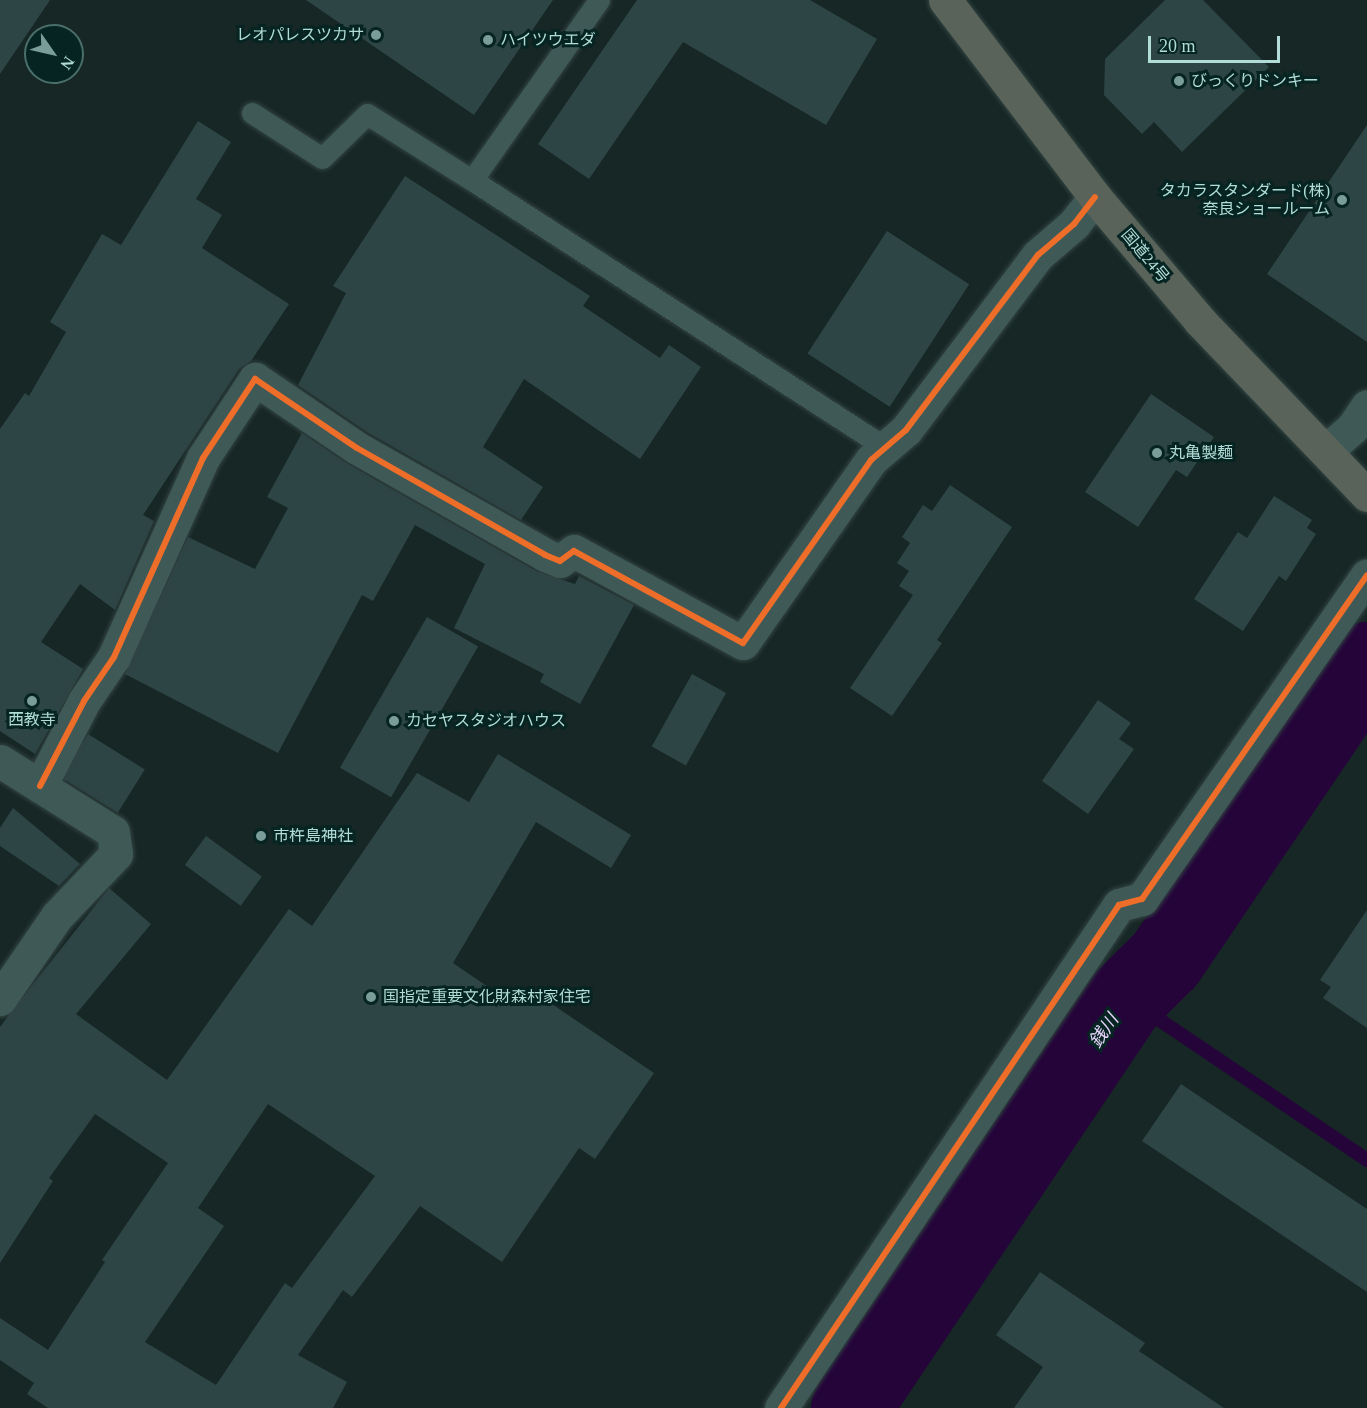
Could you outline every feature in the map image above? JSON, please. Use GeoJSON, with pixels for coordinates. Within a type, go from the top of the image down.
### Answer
{"type":"FeatureCollection","features":[{"type":"Feature","properties":{"kind":"highway","name":"国道24号"},"geometry":{"type":"LineString","coordinates":[[945,0],[1095,197],[1200,321],[1327,450],[1367,495]]}},
{"type":"Feature","properties":{"kind":"street"},"geometry":{"type":"LineString","coordinates":[[40,786],[84,701],[114,657],[203,458],[255,378],[357,448],[545,555],[560,561],[574,551],[743,643],[871,459],[906,430],[1038,255],[1074,224],[1095,197]]}},
{"type":"Feature","properties":{"kind":"street"},"geometry":{"type":"LineString","coordinates":[[1327,450],[1353,427],[1367,406]]}},
{"type":"Feature","properties":{"kind":"street"},"geometry":{"type":"LineString","coordinates":[[781,1408],[1119,905],[1142,899],[1367,574]]}},
{"type":"Feature","properties":{"kind":"street"},"geometry":{"type":"LineString","coordinates":[[0,760],[113,832],[116,854],[57,916],[0,999]]}},
{"type":"Feature","properties":{"kind":"lane"},"geometry":{"type":"LineString","coordinates":[[472,180],[599,0]]}},
{"type":"Feature","properties":{"kind":"lane"},"geometry":{"type":"LineString","coordinates":[[252,113],[322,158],[367,114],[886,448]]}},
{"type":"Feature","properties":{"kind":"building"},"geometry":{"type":"Polygon","coordinates":[[[0,0],[50,0],[34,24],[24,24],[24,38],[0,74],[0,0]]]}},
{"type":"Feature","properties":{"kind":"building"},"geometry":{"type":"Polygon","coordinates":[[[306,0],[553,0],[474,115],[306,0]]]}},
{"type":"Feature","properties":{"kind":"building"},"geometry":{"type":"Polygon","coordinates":[[[637,0],[810,0],[877,39],[826,125],[683,42],[589,179],[538,144],[637,0]]]}},
{"type":"Feature","properties":{"kind":"building","name":"びっくりドンキー"},"geometry":{"type":"Polygon","coordinates":[[[1165,0],[1203,0],[1269,67],[1182,152],[1154,122],[1142,134],[1104,95],[1105,59],[1165,0]]]}},
{"type":"Feature","properties":{"kind":"building"},"geometry":{"type":"Polygon","coordinates":[[[198,121],[231,142],[196,199],[222,215],[202,248],[289,304],[251,361],[239,369],[143,515],[154,521],[115,610],[80,584],[41,642],[83,669],[35,754],[0,731],[0,429],[25,393],[29,396],[66,332],[50,322],[102,234],[121,245],[198,121]]]}},
{"type":"Feature","properties":{"kind":"building","name":"タカラスタンダード(株) 奈良ショールーム"},"geometry":{"type":"Polygon","coordinates":[[[1367,125],[1367,342],[1267,274],[1367,125]]]}},
{"type":"Feature","properties":{"kind":"building"},"geometry":{"type":"Polygon","coordinates":[[[405,176],[590,296],[583,306],[660,358],[669,345],[701,367],[640,459],[524,379],[483,447],[543,487],[521,520],[367,432],[298,385],[346,293],[333,286],[405,176]]]}},
{"type":"Feature","properties":{"kind":"building"},"geometry":{"type":"Polygon","coordinates":[[[887,231],[969,284],[890,407],[807,353],[887,231]]]}},
{"type":"Feature","properties":{"kind":"building","name":"丸亀製麺"},"geometry":{"type":"Polygon","coordinates":[[[1151,394],[1214,437],[1187,477],[1176,470],[1138,527],[1085,492],[1151,394]]]}},
{"type":"Feature","properties":{"kind":"building"},"geometry":{"type":"Polygon","coordinates":[[[302,433],[348,464],[536,571],[575,584],[579,576],[634,605],[580,704],[540,682],[544,674],[454,628],[485,564],[415,525],[373,601],[362,595],[278,753],[125,674],[188,537],[255,569],[288,508],[267,497],[302,433]]]}},
{"type":"Feature","properties":{"kind":"building"},"geometry":{"type":"Polygon","coordinates":[[[950,485],[1012,527],[937,640],[942,643],[892,716],[850,688],[913,595],[899,586],[909,571],[897,563],[910,543],[902,537],[923,505],[932,511],[950,485]]]}},
{"type":"Feature","properties":{"kind":"building"},"geometry":{"type":"Polygon","coordinates":[[[1274,496],[1312,520],[1307,528],[1316,534],[1286,581],[1279,576],[1243,631],[1194,599],[1238,532],[1247,538],[1274,496]]]}},
{"type":"Feature","properties":{"kind":"building","name":"カセヤスタジオハウス"},"geometry":{"type":"Polygon","coordinates":[[[427,617],[478,646],[391,797],[340,768],[427,617]]]}},
{"type":"Feature","properties":{"kind":"building"},"geometry":{"type":"Polygon","coordinates":[[[692,674],[726,693],[686,766],[652,747],[692,674]]]}},
{"type":"Feature","properties":{"kind":"building"},"geometry":{"type":"Polygon","coordinates":[[[1098,700],[1131,723],[1119,739],[1134,749],[1088,814],[1042,781],[1098,700]]]}},
{"type":"Feature","properties":{"kind":"building"},"geometry":{"type":"Polygon","coordinates":[[[88,734],[145,770],[118,813],[61,777],[88,734]]]}},
{"type":"Feature","properties":{"kind":"building"},"geometry":{"type":"Polygon","coordinates":[[[498,754],[631,835],[611,868],[536,822],[453,963],[516,1006],[528,988],[654,1073],[595,1159],[579,1148],[502,1262],[420,1206],[352,1297],[343,1290],[298,1355],[347,1382],[333,1408],[48,1408],[27,1394],[34,1383],[0,1360],[0,1318],[48,1350],[105,1262],[102,1260],[168,1163],[95,1114],[49,1178],[53,1181],[0,1263],[0,1027],[8,1016],[109,888],[151,924],[76,1014],[167,1080],[289,909],[312,926],[417,773],[469,802],[498,754]],[[268,1104],[198,1208],[224,1226],[145,1342],[216,1385],[285,1283],[292,1288],[375,1176],[268,1104]]]}},
{"type":"Feature","properties":{"kind":"building"},"geometry":{"type":"Polygon","coordinates":[[[13,808],[80,864],[59,886],[0,846],[0,828],[13,808]]]}},
{"type":"Feature","properties":{"kind":"building"},"geometry":{"type":"Polygon","coordinates":[[[206,836],[262,877],[241,906],[185,865],[206,836]]]}},
{"type":"Feature","properties":{"kind":"building"},"geometry":{"type":"Polygon","coordinates":[[[1367,910],[1367,1028],[1323,998],[1331,987],[1320,980],[1367,910]]]}},
{"type":"Feature","properties":{"kind":"building"},"geometry":{"type":"Polygon","coordinates":[[[1181,1084],[1367,1209],[1367,1292],[1142,1141],[1181,1084]]]}},
{"type":"Feature","properties":{"kind":"building"},"geometry":{"type":"Polygon","coordinates":[[[1040,1272],[1145,1343],[1139,1351],[1224,1408],[1014,1408],[1043,1367],[996,1335],[1040,1272]]]}},
{"type":"Feature","properties":{"kind":"waterway","name":"銭川"},"geometry":{"type":"LineString","coordinates":[[851,1408],[1127,998],[1166,959],[1367,662]]}},
{"type":"Feature","properties":{"kind":"waterway"},"geometry":{"type":"LineString","coordinates":[[1127,998],[1367,1160]]}},
{"type":"Feature","properties":{"kind":"cycle path"},"geometry":{"type":"LineString","coordinates":[[40,786],[84,701],[114,657],[203,458],[255,379],[357,448],[545,555],[560,561],[574,551],[743,643],[871,460],[906,430],[1038,255],[1074,224],[1095,197]]}},
{"type":"Feature","properties":{"kind":"cycle path"},"geometry":{"type":"LineString","coordinates":[[781,1408],[1119,905],[1142,899],[1367,575]]}},
{"type":"Feature","properties":{"kind":"place","name":"レオパレスツカサ"},"geometry":{"type":"Point","coordinates":[376,35]}},
{"type":"Feature","properties":{"kind":"place","name":"ハイツウエダ"},"geometry":{"type":"Point","coordinates":[488,40]}},
{"type":"Feature","properties":{"kind":"place","name":"びっくりドンキー"},"geometry":{"type":"Point","coordinates":[1179,81]}},
{"type":"Feature","properties":{"kind":"place","name":"タカラスタンダード(株) 奈良ショールーム"},"geometry":{"type":"Point","coordinates":[1342,200]}},
{"type":"Feature","properties":{"kind":"place","name":"丸亀製麺"},"geometry":{"type":"Point","coordinates":[1157,453]}},
{"type":"Feature","properties":{"kind":"place","name":"西教寺"},"geometry":{"type":"Point","coordinates":[32,701]}},
{"type":"Feature","properties":{"kind":"place","name":"カセヤスタジオハウス"},"geometry":{"type":"Point","coordinates":[394,721]}},
{"type":"Feature","properties":{"kind":"place","name":"市杵島神社"},"geometry":{"type":"Point","coordinates":[261,836]}},
{"type":"Feature","properties":{"kind":"place","name":"国指定重要文化財森村家住宅"},"geometry":{"type":"Point","coordinates":[371,997]}}]}
